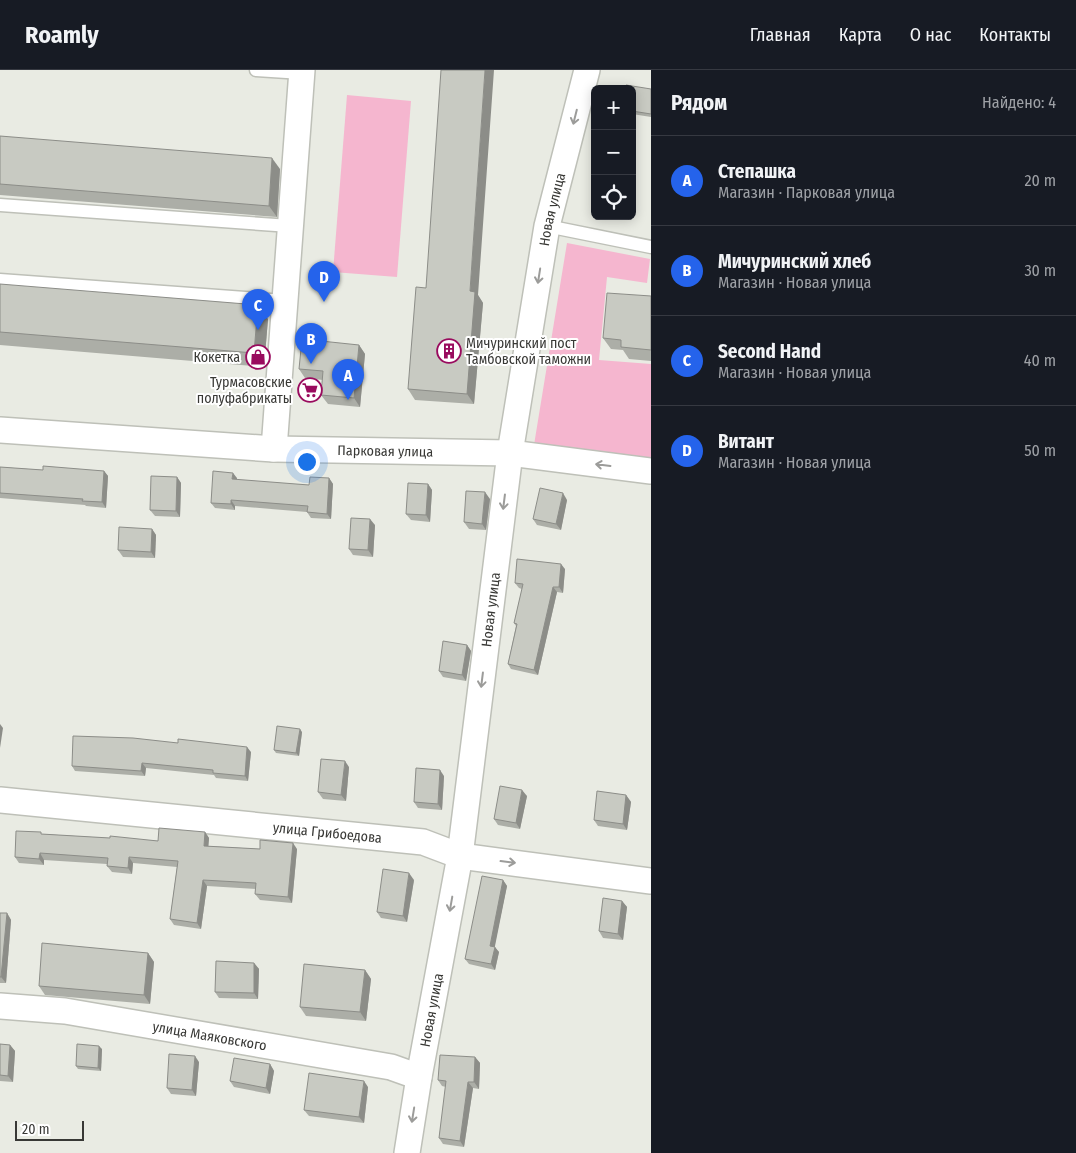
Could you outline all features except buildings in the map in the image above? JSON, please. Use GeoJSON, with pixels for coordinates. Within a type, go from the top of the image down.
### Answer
{"type":"FeatureCollection","features":[{"type":"Feature","properties":{"kind":"street","name":"Новая улица"},"geometry":{"type":"LineString","coordinates":[[407,1153],[419,1077],[460,856],[510,453],[548,226],[587,70]]}},
{"type":"Feature","properties":{"kind":"street"},"geometry":{"type":"LineString","coordinates":[[274,449],[302,72]]}},
{"type":"Feature","properties":{"kind":"street","name":"Парковая улица"},"geometry":{"type":"LineString","coordinates":[[0,430],[274,449],[510,453],[651,471]]}},
{"type":"Feature","properties":{"kind":"street","name":"улица Грибоедова"},"geometry":{"type":"LineString","coordinates":[[0,800],[423,842],[460,856],[651,881]]}},
{"type":"Feature","properties":{"kind":"street","name":"улица Маяковского"},"geometry":{"type":"LineString","coordinates":[[0,1006],[65,1011],[391,1067],[419,1077]]}},
{"type":"Feature","properties":{"kind":"lane"},"geometry":{"type":"LineString","coordinates":[[256,70],[302,72]]}},
{"type":"Feature","properties":{"kind":"lane"},"geometry":{"type":"LineString","coordinates":[[0,205],[290,226]]}},
{"type":"Feature","properties":{"kind":"lane"},"geometry":{"type":"LineString","coordinates":[[548,226],[651,248]]}},
{"type":"Feature","properties":{"kind":"lane"},"geometry":{"type":"LineString","coordinates":[[0,280],[285,301]]}},
{"type":"Feature","properties":{"kind":"shaded area"},"geometry":{"type":"Polygon","coordinates":[[[347,95],[411,101],[397,277],[333,272],[347,95]]]}},
{"type":"Feature","properties":{"kind":"shaded area"},"geometry":{"type":"Polygon","coordinates":[[[567,243],[650,259],[647,283],[607,277],[599,360],[651,364],[651,461],[534,445],[567,243]]]}},
{"type":"Feature","properties":{"kind":"place","name":"Витант"},"geometry":{"type":"Point","coordinates":[324,302]}},
{"type":"Feature","properties":{"kind":"place","name":"Second Hand"},"geometry":{"type":"Point","coordinates":[258,330]}},
{"type":"Feature","properties":{"kind":"place","name":"Мичуринский пост Тамбовской таможни"},"geometry":{"type":"Point","coordinates":[449,351]}},
{"type":"Feature","properties":{"kind":"place","name":"Кокетка"},"geometry":{"type":"Point","coordinates":[258,357]}},
{"type":"Feature","properties":{"kind":"place","name":"Мичуринский хлеб"},"geometry":{"type":"Point","coordinates":[311,364]}},
{"type":"Feature","properties":{"kind":"place","name":"Турмасовские полуфабрикаты"},"geometry":{"type":"Point","coordinates":[310,390]}},
{"type":"Feature","properties":{"kind":"place","name":"Степашка"},"geometry":{"type":"Point","coordinates":[348,400]}}]}
